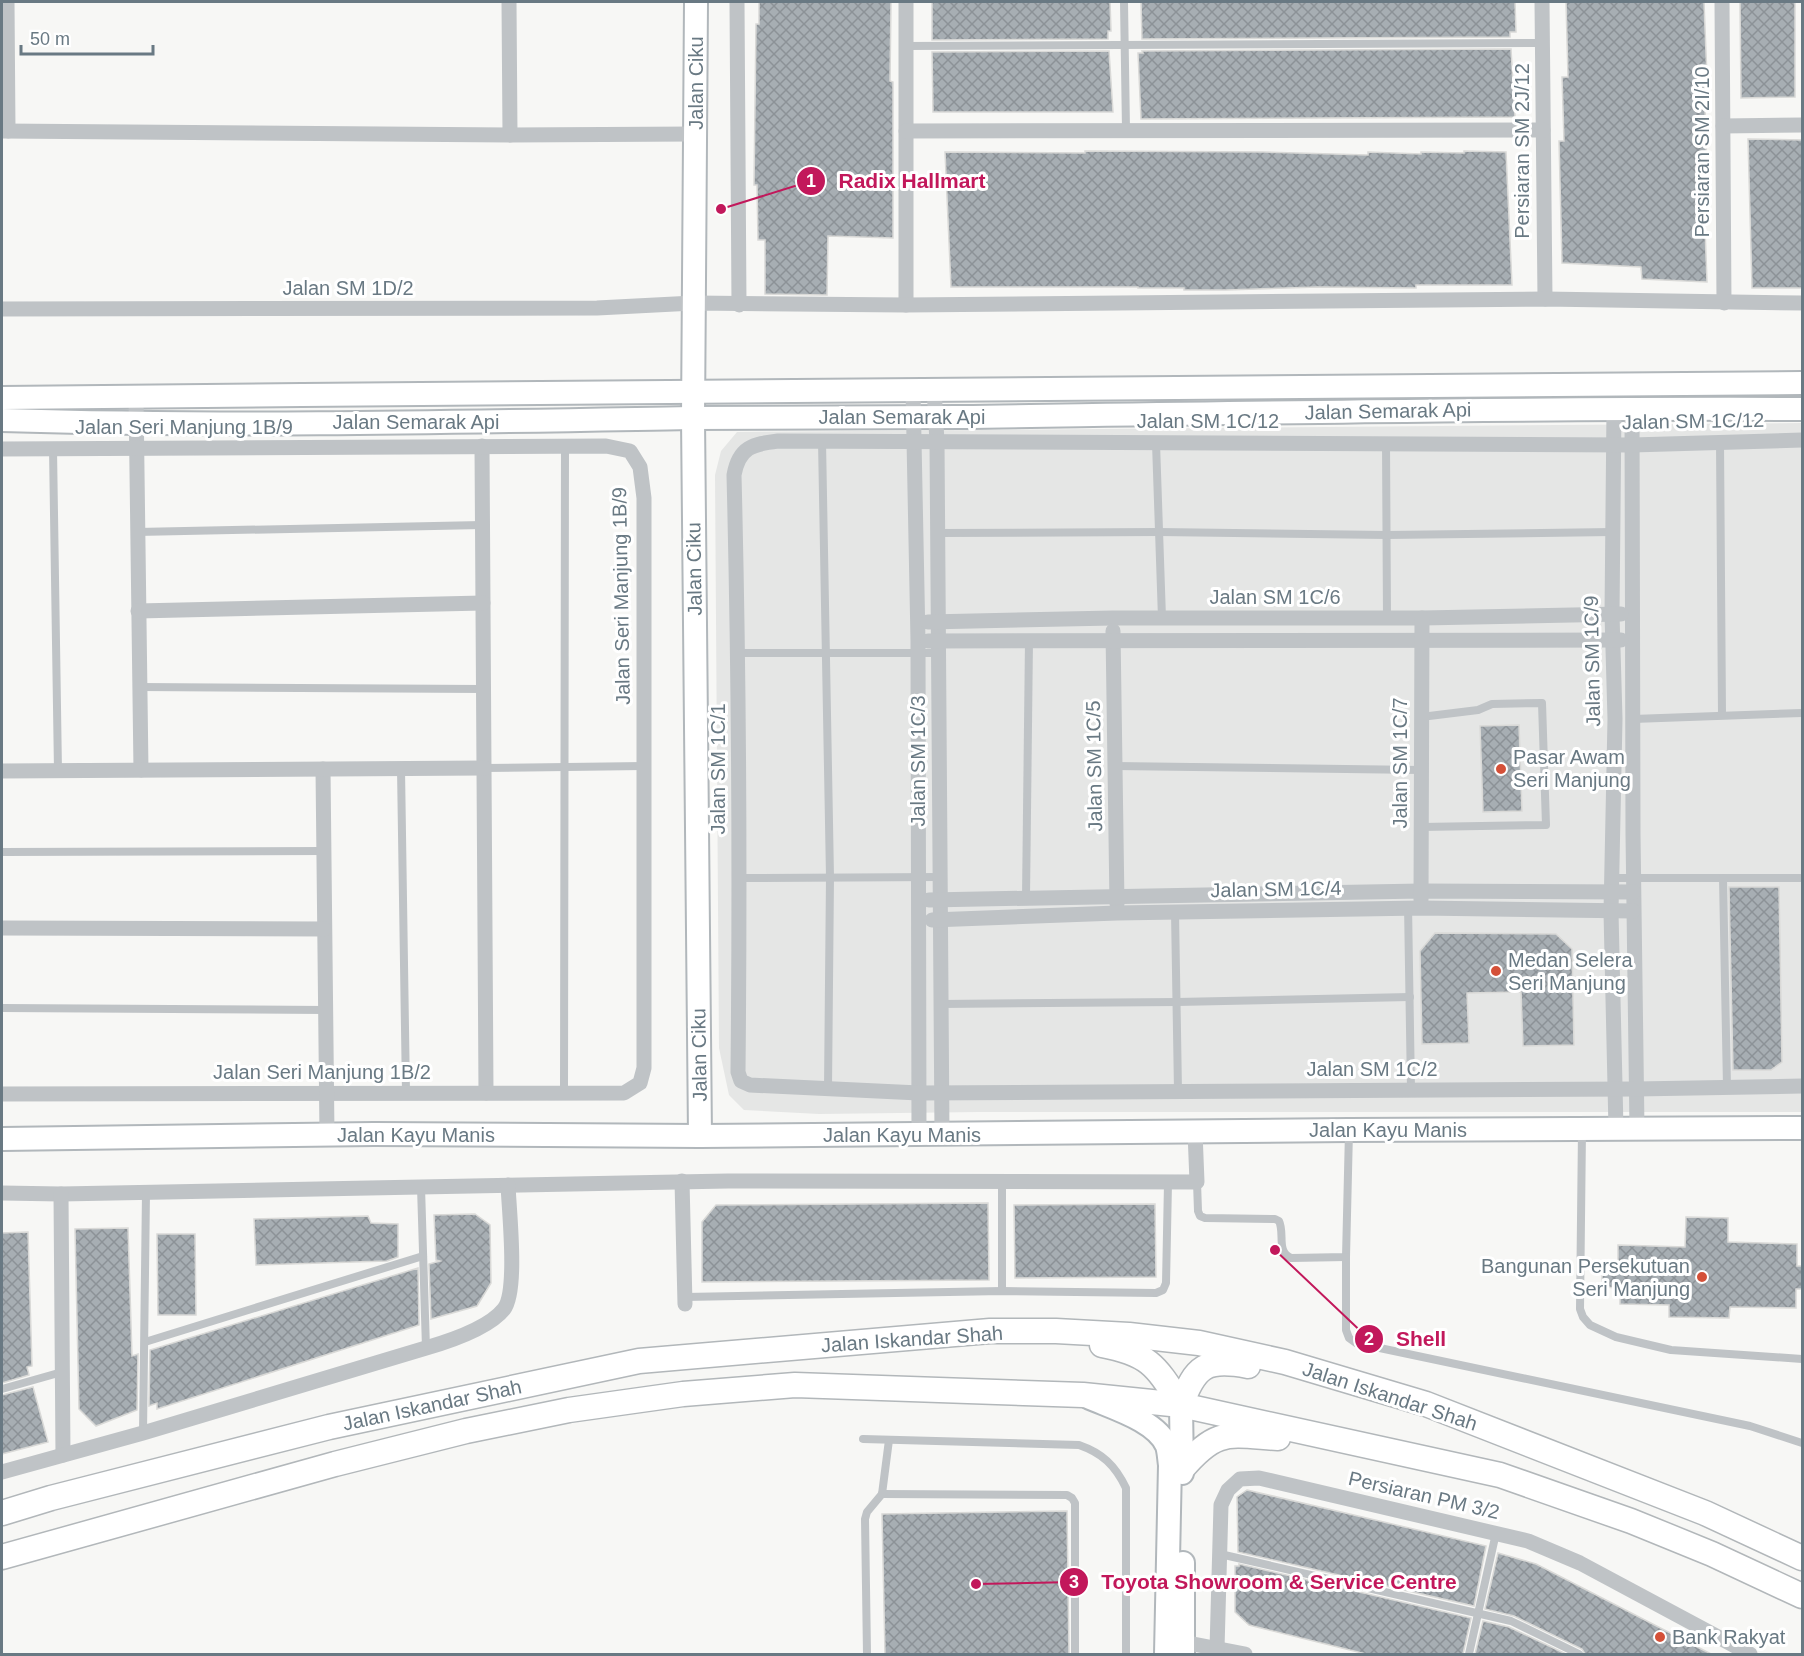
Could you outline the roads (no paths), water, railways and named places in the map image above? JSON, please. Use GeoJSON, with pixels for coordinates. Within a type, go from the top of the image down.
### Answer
{"type":"FeatureCollection","features":[{"type":"Feature","properties":{"kind":"main road","name":"Jalan Iskandar Shah"},"geometry":{"type":"LineString","coordinates":[[2,1513],[51,1498],[330,1427],[639,1361],[990,1331],[1056,1331],[1129,1335],[1199,1343],[1285,1362],[1426,1404],[1705,1513],[1803,1558]]}},
{"type":"Feature","properties":{"kind":"main road"},"geometry":{"type":"LineString","coordinates":[[990,1331],[1092,1343],[1136,1353],[1163,1376],[1181,1405]]}},
{"type":"Feature","properties":{"kind":"main road"},"geometry":{"type":"LineString","coordinates":[[1181,1405],[1190,1382],[1208,1365],[1225,1361],[1426,1404]]}},
{"type":"Feature","properties":{"kind":"main road","name":"Jalan Iskandar Shah"},"geometry":{"type":"LineString","coordinates":[[2,1557],[335,1464],[466,1431],[603,1405],[683,1394],[795,1385],[1083,1395],[1181,1405],[1500,1475],[1641,1525],[1712,1554],[1803,1596]]}},
{"type":"Feature","properties":{"kind":"main road"},"geometry":{"type":"LineString","coordinates":[[1182,1469],[1198,1450],[1215,1438],[1228,1436],[1355,1443]]}},
{"type":"Feature","properties":{"kind":"street"},"geometry":{"type":"LineString","coordinates":[[7,2],[5,131],[510,135],[696,134]]}},
{"type":"Feature","properties":{"kind":"street"},"geometry":{"type":"LineString","coordinates":[[509,2],[510,135]]}},
{"type":"Feature","properties":{"kind":"street","name":"Jalan Ciku"},"geometry":{"type":"LineString","coordinates":[[696,2],[693,418],[699,1136]]}},
{"type":"Feature","properties":{"kind":"street"},"geometry":{"type":"LineString","coordinates":[[737,2],[739,305]]}},
{"type":"Feature","properties":{"kind":"street"},"geometry":{"type":"LineString","coordinates":[[906,2],[906,305]]}},
{"type":"Feature","properties":{"kind":"street","name":"Persiaran SM 2J/12"},"geometry":{"type":"LineString","coordinates":[[1542,2],[1545,299]]}},
{"type":"Feature","properties":{"kind":"street","name":"Persiaran SM 2I/10"},"geometry":{"type":"LineString","coordinates":[[1722,2],[1724,303]]}},
{"type":"Feature","properties":{"kind":"street"},"geometry":{"type":"LineString","coordinates":[[1723,126],[1803,125]]}},
{"type":"Feature","properties":{"kind":"street"},"geometry":{"type":"LineString","coordinates":[[906,131],[1543,130]]}},
{"type":"Feature","properties":{"kind":"street","name":"Jalan SM 1D/2"},"geometry":{"type":"LineString","coordinates":[[2,309],[597,308],[694,303],[906,305],[1545,299],[1803,303]]}},
{"type":"Feature","properties":{"kind":"street","name":"Jalan Semarak Api"},"geometry":{"type":"LineString","coordinates":[[2,398],[923,388],[1803,383]]}},
{"type":"Feature","properties":{"kind":"street","name":"Jalan SM 1C/3"},"geometry":{"type":"LineString","coordinates":[[923,388],[936,417],[937,442],[942,1135]]}},
{"type":"Feature","properties":{"kind":"street","name":"Jalan SM 1C/3"},"geometry":{"type":"LineString","coordinates":[[919,1135],[918,622],[912,417],[923,388]]}},
{"type":"Feature","properties":{"kind":"street"},"geometry":{"type":"LineString","coordinates":[[136,397],[141,770]]}},
{"type":"Feature","properties":{"kind":"street","name":"Jalan Semarak Api"},"geometry":{"type":"LineString","coordinates":[[2,420],[135,423],[445,423],[693,418],[1623,408],[1803,409]]}},
{"type":"Feature","properties":{"kind":"street","name":"Jalan SM 1C/9"},"geometry":{"type":"LineString","coordinates":[[1623,408],[1613,444],[1612,614],[1615,719],[1611,912],[1615,1089],[1626,1129]]}},
{"type":"Feature","properties":{"kind":"street","name":"Jalan SM 1C/9"},"geometry":{"type":"LineString","coordinates":[[1623,408],[1632,445],[1636,1089],[1626,1129]]}},
{"type":"Feature","properties":{"kind":"street","name":"Jalan SM 1C/12"},"geometry":{"type":"LineString","coordinates":[[914,442],[1632,445],[1803,440]]}},
{"type":"Feature","properties":{"kind":"street","name":"Jalan SM 1C/1"},"geometry":{"type":"LineString","coordinates":[[914,442],[778,441],[756,444],[745,450],[736,462],[734,475],[740,878],[738,1072],[741,1081],[750,1085],[919,1093],[942,1092]]}},
{"type":"Feature","properties":{"kind":"street"},"geometry":{"type":"LineString","coordinates":[[482,446],[486,1093]]}},
{"type":"Feature","properties":{"kind":"street","name":"Jalan Seri Manjung 1B/9"},"geometry":{"type":"LineString","coordinates":[[2,449],[606,446],[630,452],[640,466],[644,498],[644,1068],[640,1083]]}},
{"type":"Feature","properties":{"kind":"street"},"geometry":{"type":"LineString","coordinates":[[138,611],[483,603]]}},
{"type":"Feature","properties":{"kind":"street","name":"Jalan SM 1C/6"},"geometry":{"type":"LineString","coordinates":[[918,622],[1113,618],[1422,618],[1633,614]]}},
{"type":"Feature","properties":{"kind":"street","name":"Jalan SM 1C/5"},"geometry":{"type":"LineString","coordinates":[[1113,618],[1117,913]]}},
{"type":"Feature","properties":{"kind":"street","name":"Jalan SM 1C/7"},"geometry":{"type":"LineString","coordinates":[[1414,908],[1421,827],[1422,618]]}},
{"type":"Feature","properties":{"kind":"street"},"geometry":{"type":"LineString","coordinates":[[918,647],[1029,640],[1113,639],[1633,640]]}},
{"type":"Feature","properties":{"kind":"street"},"geometry":{"type":"LineString","coordinates":[[2,771],[484,768]]}},
{"type":"Feature","properties":{"kind":"street"},"geometry":{"type":"LineString","coordinates":[[323,769],[327,1135]]}},
{"type":"Feature","properties":{"kind":"street","name":"Jalan SM 1C/4"},"geometry":{"type":"LineString","coordinates":[[920,900],[1633,885]]}},
{"type":"Feature","properties":{"kind":"street","name":"Jalan SM 1C/4"},"geometry":{"type":"LineString","coordinates":[[920,921],[1117,913],[1414,908],[1634,911]]}},
{"type":"Feature","properties":{"kind":"street"},"geometry":{"type":"LineString","coordinates":[[2,928],[324,929]]}},
{"type":"Feature","properties":{"kind":"street","name":"Jalan Seri Manjung 1B/2"},"geometry":{"type":"LineString","coordinates":[[2,1094],[624,1094],[640,1083]]}},
{"type":"Feature","properties":{"kind":"street","name":"Jalan SM 1C/2"},"geometry":{"type":"LineString","coordinates":[[942,1092],[1636,1089],[1803,1086]]}},
{"type":"Feature","properties":{"kind":"street","name":"Jalan Kayu Manis"},"geometry":{"type":"LineString","coordinates":[[2,1138],[327,1135],[942,1135],[1803,1128]]}},
{"type":"Feature","properties":{"kind":"street"},"geometry":{"type":"LineString","coordinates":[[2,1193],[61,1194],[682,1181],[1197,1182],[1195,1132]]}},
{"type":"Feature","properties":{"kind":"street"},"geometry":{"type":"LineString","coordinates":[[682,1181],[685,1300]]}},
{"type":"Feature","properties":{"kind":"street"},"geometry":{"type":"LineString","coordinates":[[2,1472],[144,1433],[426,1348],[494,1319],[506,1307],[512,1289],[508,1185]]}},
{"type":"Feature","properties":{"kind":"street"},"geometry":{"type":"LineString","coordinates":[[61,1194],[63,1455]]}},
{"type":"Feature","properties":{"kind":"street"},"geometry":{"type":"LineString","coordinates":[[1083,1395],[1148,1424],[1166,1445],[1170,1465],[1178,1650]]}},
{"type":"Feature","properties":{"kind":"street"},"geometry":{"type":"LineString","coordinates":[[1178,1650],[1181,1405]]}},
{"type":"Feature","properties":{"kind":"street","name":"Persiaran PM 3/2"},"geometry":{"type":"LineString","coordinates":[[1217,1649],[1221,1505],[1228,1490],[1240,1479],[1259,1478],[1528,1541],[1580,1563],[1750,1654]]}},
{"type":"Feature","properties":{"kind":"street"},"geometry":{"type":"LineString","coordinates":[[1178,1650],[1217,1649],[1245,1654]]}},
{"type":"Feature","properties":{"kind":"lane"},"geometry":{"type":"LineString","coordinates":[[1124,2],[1126,130]]}},
{"type":"Feature","properties":{"kind":"lane"},"geometry":{"type":"LineString","coordinates":[[906,46],[1543,43]]}},
{"type":"Feature","properties":{"kind":"lane"},"geometry":{"type":"LineString","coordinates":[[822,441],[830,877],[828,1089]]}},
{"type":"Feature","properties":{"kind":"lane"},"geometry":{"type":"LineString","coordinates":[[1156,442],[1162,618]]}},
{"type":"Feature","properties":{"kind":"lane"},"geometry":{"type":"LineString","coordinates":[[1720,442],[1722,715]]}},
{"type":"Feature","properties":{"kind":"lane"},"geometry":{"type":"LineString","coordinates":[[1386,443],[1387,618]]}},
{"type":"Feature","properties":{"kind":"lane"},"geometry":{"type":"LineString","coordinates":[[564,1093],[565,446]]}},
{"type":"Feature","properties":{"kind":"lane"},"geometry":{"type":"LineString","coordinates":[[53,449],[58,771]]}},
{"type":"Feature","properties":{"kind":"lane"},"geometry":{"type":"LineString","coordinates":[[137,532],[482,525]]}},
{"type":"Feature","properties":{"kind":"lane"},"geometry":{"type":"LineString","coordinates":[[937,532],[1387,535],[1612,532]]}},
{"type":"Feature","properties":{"kind":"lane"},"geometry":{"type":"LineString","coordinates":[[1026,898],[1029,640]]}},
{"type":"Feature","properties":{"kind":"lane"},"geometry":{"type":"LineString","coordinates":[[738,652],[827,652],[918,647]]}},
{"type":"Feature","properties":{"kind":"lane"},"geometry":{"type":"LineString","coordinates":[[140,687],[483,689]]}},
{"type":"Feature","properties":{"kind":"lane"},"geometry":{"type":"LineString","coordinates":[[1421,717],[1478,710],[1492,704],[1542,703],[1546,825],[1421,827]]}},
{"type":"Feature","properties":{"kind":"lane"},"geometry":{"type":"LineString","coordinates":[[1633,718],[1803,713]]}},
{"type":"Feature","properties":{"kind":"lane"},"geometry":{"type":"LineString","coordinates":[[484,768],[644,766]]}},
{"type":"Feature","properties":{"kind":"lane"},"geometry":{"type":"LineString","coordinates":[[1115,766],[1421,770]]}},
{"type":"Feature","properties":{"kind":"lane"},"geometry":{"type":"LineString","coordinates":[[401,769],[406,1093]]}},
{"type":"Feature","properties":{"kind":"lane"},"geometry":{"type":"LineString","coordinates":[[2,852],[324,851]]}},
{"type":"Feature","properties":{"kind":"lane"},"geometry":{"type":"LineString","coordinates":[[740,878],[939,877]]}},
{"type":"Feature","properties":{"kind":"lane"},"geometry":{"type":"LineString","coordinates":[[1723,878],[1727,1087]]}},
{"type":"Feature","properties":{"kind":"lane"},"geometry":{"type":"LineString","coordinates":[[1633,885],[1723,878],[1803,878]]}},
{"type":"Feature","properties":{"kind":"lane"},"geometry":{"type":"LineString","coordinates":[[1411,1090],[1410,997],[1414,908]]}},
{"type":"Feature","properties":{"kind":"lane"},"geometry":{"type":"LineString","coordinates":[[1175,912],[1178,1091]]}},
{"type":"Feature","properties":{"kind":"lane"},"geometry":{"type":"LineString","coordinates":[[941,1004],[1410,997]]}},
{"type":"Feature","properties":{"kind":"lane"},"geometry":{"type":"LineString","coordinates":[[2,1008],[325,1010]]}},
{"type":"Feature","properties":{"kind":"lane"},"geometry":{"type":"LineString","coordinates":[[1582,1129],[1580,1309],[1590,1325],[1616,1337],[1671,1350],[1803,1359]]}},
{"type":"Feature","properties":{"kind":"lane"},"geometry":{"type":"LineString","coordinates":[[1349,1130],[1346,1329],[1349,1338],[1356,1343],[1717,1418],[1803,1443]]}},
{"type":"Feature","properties":{"kind":"lane"},"geometry":{"type":"LineString","coordinates":[[1002,1181],[1002,1291]]}},
{"type":"Feature","properties":{"kind":"lane"},"geometry":{"type":"LineString","coordinates":[[1197,1182],[1200,1216],[1275,1219],[1282,1225],[1282,1252],[1286,1256],[1291,1258],[1346,1257]]}},
{"type":"Feature","properties":{"kind":"lane"},"geometry":{"type":"LineString","coordinates":[[685,1300],[1002,1291],[1156,1293],[1163,1290],[1166,1283],[1168,1183]]}},
{"type":"Feature","properties":{"kind":"lane"},"geometry":{"type":"LineString","coordinates":[[421,1187],[426,1348]]}},
{"type":"Feature","properties":{"kind":"lane"},"geometry":{"type":"LineString","coordinates":[[144,1433],[146,1192]]}},
{"type":"Feature","properties":{"kind":"lane"},"geometry":{"type":"LineString","coordinates":[[145,1342],[423,1256]]}},
{"type":"Feature","properties":{"kind":"lane"},"geometry":{"type":"LineString","coordinates":[[2,1389],[62,1372]]}},
{"type":"Feature","properties":{"kind":"lane"},"geometry":{"type":"LineString","coordinates":[[863,1439],[1079,1445],[1096,1451],[1109,1462],[1126,1488],[1126,1654]]}},
{"type":"Feature","properties":{"kind":"lane"},"geometry":{"type":"LineString","coordinates":[[867,1654],[865,1519],[867,1512],[882,1494],[889,1440]]}},
{"type":"Feature","properties":{"kind":"lane"},"geometry":{"type":"LineString","coordinates":[[882,1494],[1067,1495],[1072,1498],[1075,1503],[1075,1654]]}},
{"type":"Feature","properties":{"kind":"lane"},"geometry":{"type":"LineString","coordinates":[[1469,1654],[1496,1533]]}},
{"type":"Feature","properties":{"kind":"lane"},"geometry":{"type":"LineString","coordinates":[[1220,1554],[1511,1621],[1579,1654]]}},
{"type":"Feature","properties":{"kind":"place","name":"Radix Hallmart"},"geometry":{"type":"Point","coordinates":[721,209]}},
{"type":"Feature","properties":{"kind":"place","name":"Pasar Awam Seri Manjung"},"geometry":{"type":"Point","coordinates":[1501,769]}},
{"type":"Feature","properties":{"kind":"place","name":"Medan Selera Seri Manjung"},"geometry":{"type":"Point","coordinates":[1496,971]}},
{"type":"Feature","properties":{"kind":"place","name":"Shell"},"geometry":{"type":"Point","coordinates":[1275,1250]}},
{"type":"Feature","properties":{"kind":"place","name":"Bangunan Persekutuan Seri Manjung"},"geometry":{"type":"Point","coordinates":[1702,1277]}},
{"type":"Feature","properties":{"kind":"place","name":"Toyota Showroom & Service Centre"},"geometry":{"type":"Point","coordinates":[976,1584]}},
{"type":"Feature","properties":{"kind":"place","name":"Bank Rakyat"},"geometry":{"type":"Point","coordinates":[1660,1637]}}]}
